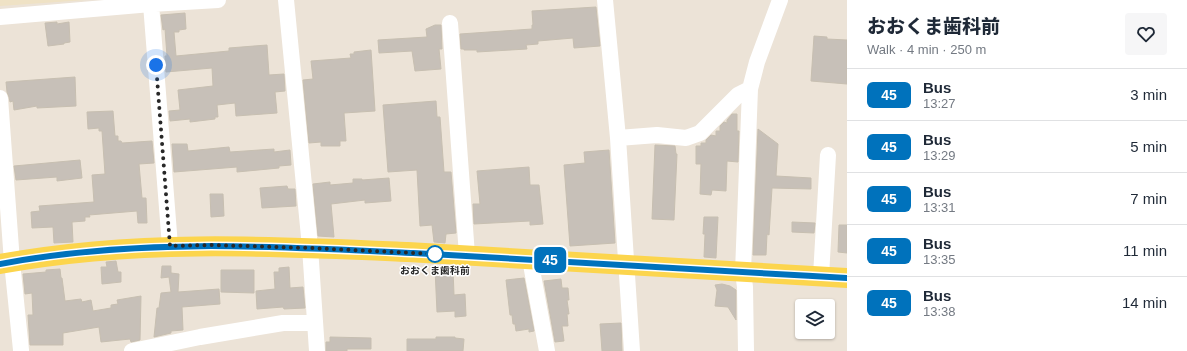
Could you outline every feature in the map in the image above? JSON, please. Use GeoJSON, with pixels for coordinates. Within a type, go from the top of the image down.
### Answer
{"type":"FeatureCollection","features":[{"type":"Feature","properties":{"kind":"main road"},"geometry":{"type":"LineString","coordinates":[[6,263],[92,251],[212,245],[467,255],[847,278]]}},
{"type":"Feature","properties":{"kind":"street"},"geometry":{"type":"LineString","coordinates":[[0,17],[151,4],[218,0]]}},
{"type":"Feature","properties":{"kind":"street"},"geometry":{"type":"LineString","coordinates":[[286,0],[310,248],[317,351]]}},
{"type":"Feature","properties":{"kind":"street"},"geometry":{"type":"LineString","coordinates":[[605,0],[618,138],[625,264],[632,351]]}},
{"type":"Feature","properties":{"kind":"street"},"geometry":{"type":"LineString","coordinates":[[746,351],[745,287],[743,272],[750,89],[757,62],[780,0]]}},
{"type":"Feature","properties":{"kind":"street"},"geometry":{"type":"LineString","coordinates":[[151,4],[170,246]]}},
{"type":"Feature","properties":{"kind":"street"},"geometry":{"type":"LineString","coordinates":[[450,23],[467,255]]}},
{"type":"Feature","properties":{"kind":"street"},"geometry":{"type":"LineString","coordinates":[[618,138],[658,135],[686,138],[700,133],[738,95],[750,89]]}},
{"type":"Feature","properties":{"kind":"street"},"geometry":{"type":"LineString","coordinates":[[0,98],[6,263],[19,351]]}},
{"type":"Feature","properties":{"kind":"street"},"geometry":{"type":"LineString","coordinates":[[821,276],[828,155]]}},
{"type":"Feature","properties":{"kind":"street"},"geometry":{"type":"LineString","coordinates":[[530,259],[547,351]]}},
{"type":"Feature","properties":{"kind":"street"},"geometry":{"type":"LineString","coordinates":[[133,351],[200,337],[283,323],[315,323]]}},
{"type":"Feature","properties":{"kind":"shaded area"},"geometry":{"type":"Polygon","coordinates":[[[0,0],[86,0],[0,6],[0,0]]]}},
{"type":"Feature","properties":{"kind":"building"},"geometry":{"type":"Polygon","coordinates":[[[596,7],[600,46],[574,48],[573,38],[538,41],[538,44],[526,45],[527,49],[477,52],[477,50],[461,49],[460,34],[532,29],[532,11],[596,7]]]}},
{"type":"Feature","properties":{"kind":"building"},"geometry":{"type":"Polygon","coordinates":[[[185,13],[186,29],[179,30],[179,32],[174,32],[176,56],[229,51],[229,48],[267,45],[269,75],[284,74],[285,91],[275,92],[277,113],[236,116],[235,103],[217,105],[218,117],[215,117],[215,119],[190,122],[190,119],[170,121],[169,111],[180,110],[178,90],[213,86],[212,68],[166,72],[165,56],[167,56],[165,29],[163,30],[161,15],[185,13]]]}},
{"type":"Feature","properties":{"kind":"building"},"geometry":{"type":"Polygon","coordinates":[[[57,22],[57,24],[69,22],[70,42],[48,46],[45,23],[57,22]]]}},
{"type":"Feature","properties":{"kind":"building"},"geometry":{"type":"Polygon","coordinates":[[[435,25],[441,25],[442,49],[439,49],[441,69],[415,71],[412,51],[379,53],[378,40],[427,37],[426,29],[435,25]]]}},
{"type":"Feature","properties":{"kind":"building"},"geometry":{"type":"Polygon","coordinates":[[[814,36],[827,37],[827,39],[847,40],[847,84],[811,81],[814,36]]]}},
{"type":"Feature","properties":{"kind":"building"},"geometry":{"type":"Polygon","coordinates":[[[371,50],[375,111],[344,113],[346,141],[340,141],[340,146],[321,146],[321,142],[309,143],[303,80],[313,79],[311,61],[351,58],[350,54],[354,54],[354,52],[371,50]]]}},
{"type":"Feature","properties":{"kind":"building"},"geometry":{"type":"Polygon","coordinates":[[[75,77],[76,106],[37,108],[37,106],[14,110],[13,101],[10,102],[6,82],[75,77]]]}},
{"type":"Feature","properties":{"kind":"building"},"geometry":{"type":"Polygon","coordinates":[[[436,101],[437,117],[440,117],[444,172],[451,172],[456,233],[446,234],[445,243],[434,242],[432,225],[420,226],[417,170],[388,172],[383,105],[436,101]]]}},
{"type":"Feature","properties":{"kind":"building"},"geometry":{"type":"Polygon","coordinates":[[[113,111],[115,136],[118,136],[118,141],[121,141],[122,143],[152,141],[154,163],[139,164],[142,198],[146,198],[147,223],[138,223],[137,211],[89,215],[90,217],[85,217],[85,221],[72,222],[73,242],[54,243],[53,227],[32,228],[31,212],[40,211],[39,206],[94,202],[92,175],[105,174],[102,131],[99,131],[99,128],[88,129],[87,112],[113,111]]]}},
{"type":"Feature","properties":{"kind":"building"},"geometry":{"type":"Polygon","coordinates":[[[732,114],[737,114],[737,131],[739,131],[738,162],[727,161],[726,191],[712,190],[711,195],[700,194],[701,164],[696,164],[696,146],[701,146],[701,143],[706,143],[706,140],[711,135],[716,136],[716,131],[720,131],[720,126],[724,122],[727,123],[727,120],[732,114]]]}},
{"type":"Feature","properties":{"kind":"building"},"geometry":{"type":"Polygon","coordinates":[[[758,129],[778,144],[776,176],[811,178],[811,189],[772,188],[769,235],[767,234],[766,255],[753,255],[758,129]]]}},
{"type":"Feature","properties":{"kind":"building"},"geometry":{"type":"Polygon","coordinates":[[[172,144],[187,144],[188,151],[229,147],[230,152],[274,149],[274,152],[290,150],[291,165],[279,166],[279,168],[237,172],[237,167],[174,172],[172,144]]]}},
{"type":"Feature","properties":{"kind":"building"},"geometry":{"type":"Polygon","coordinates":[[[655,145],[675,146],[677,154],[674,220],[652,219],[655,145]]]}},
{"type":"Feature","properties":{"kind":"building"},"geometry":{"type":"Polygon","coordinates":[[[609,150],[615,243],[570,246],[564,165],[585,163],[584,152],[609,150]]]}},
{"type":"Feature","properties":{"kind":"building"},"geometry":{"type":"Polygon","coordinates":[[[80,160],[82,178],[57,181],[57,177],[16,180],[14,166],[80,160]]]}},
{"type":"Feature","properties":{"kind":"building"},"geometry":{"type":"Polygon","coordinates":[[[529,167],[530,185],[539,185],[543,224],[530,225],[530,221],[474,224],[473,204],[480,204],[477,171],[529,167]]]}},
{"type":"Feature","properties":{"kind":"building"},"geometry":{"type":"Polygon","coordinates":[[[389,178],[391,201],[365,203],[365,200],[331,204],[334,237],[318,236],[313,184],[330,182],[330,185],[353,183],[353,179],[362,180],[389,178]]]}},
{"type":"Feature","properties":{"kind":"building"},"geometry":{"type":"Polygon","coordinates":[[[287,186],[288,189],[295,189],[296,206],[262,208],[260,188],[287,186]]]}},
{"type":"Feature","properties":{"kind":"building"},"geometry":{"type":"Polygon","coordinates":[[[210,194],[223,194],[224,216],[211,217],[210,194]]]}},
{"type":"Feature","properties":{"kind":"building"},"geometry":{"type":"Polygon","coordinates":[[[704,217],[718,217],[716,258],[704,257],[704,217]]]}},
{"type":"Feature","properties":{"kind":"building"},"geometry":{"type":"Polygon","coordinates":[[[792,222],[815,223],[814,233],[792,232],[792,222]]]}},
{"type":"Feature","properties":{"kind":"building"},"geometry":{"type":"Polygon","coordinates":[[[839,225],[847,225],[847,253],[838,252],[839,225]]]}},
{"type":"Feature","properties":{"kind":"building"},"geometry":{"type":"Polygon","coordinates":[[[116,261],[118,272],[121,272],[121,282],[102,284],[101,267],[107,267],[106,262],[116,261]]]}},
{"type":"Feature","properties":{"kind":"building"},"geometry":{"type":"Polygon","coordinates":[[[162,266],[171,266],[171,273],[179,274],[178,292],[219,289],[220,304],[182,307],[183,330],[171,331],[171,333],[154,337],[157,308],[159,308],[161,293],[171,292],[169,277],[161,278],[162,266]]]}},
{"type":"Feature","properties":{"kind":"building"},"geometry":{"type":"Polygon","coordinates":[[[289,267],[290,288],[303,287],[305,308],[284,309],[283,307],[257,309],[256,291],[275,289],[274,272],[279,272],[279,268],[289,267]]]}},
{"type":"Feature","properties":{"kind":"building"},"geometry":{"type":"Polygon","coordinates":[[[60,269],[65,301],[81,299],[82,302],[91,300],[93,311],[111,308],[111,305],[118,304],[117,300],[141,296],[140,340],[131,342],[130,339],[101,342],[99,327],[63,333],[63,345],[30,345],[28,315],[33,315],[32,293],[25,294],[23,274],[60,269]]]}},
{"type":"Feature","properties":{"kind":"building"},"geometry":{"type":"Polygon","coordinates":[[[435,269],[453,269],[454,295],[465,294],[466,316],[455,317],[455,311],[437,312],[435,269]]]}},
{"type":"Feature","properties":{"kind":"building"},"geometry":{"type":"Polygon","coordinates":[[[221,270],[254,270],[254,293],[221,292],[221,270]]]}},
{"type":"Feature","properties":{"kind":"building"},"geometry":{"type":"Polygon","coordinates":[[[524,278],[534,331],[529,332],[529,329],[516,331],[515,324],[513,324],[512,315],[510,315],[506,280],[524,278]]]}},
{"type":"Feature","properties":{"kind":"building"},"geometry":{"type":"Polygon","coordinates":[[[561,279],[562,288],[568,288],[568,326],[562,326],[564,341],[555,342],[544,281],[561,279]]]}},
{"type":"Feature","properties":{"kind":"building"},"geometry":{"type":"Polygon","coordinates":[[[722,284],[730,286],[736,290],[736,320],[728,307],[715,306],[717,290],[715,285],[722,284]]]}},
{"type":"Feature","properties":{"kind":"building"},"geometry":{"type":"Polygon","coordinates":[[[621,323],[622,351],[602,351],[600,324],[621,323]]]}},
{"type":"Feature","properties":{"kind":"building"},"geometry":{"type":"Polygon","coordinates":[[[330,337],[371,338],[371,349],[326,351],[326,342],[330,342],[330,337]]]}},
{"type":"Feature","properties":{"kind":"building"},"geometry":{"type":"Polygon","coordinates":[[[436,337],[455,337],[464,339],[463,351],[407,351],[407,339],[436,339],[436,337]]]}},
{"type":"Feature","properties":{"kind":"bus line","name":"45"},"geometry":{"type":"LineString","coordinates":[[0,264],[92,251],[212,245],[467,255],[847,278]]}},
{"type":"Feature","properties":{"kind":"place","name":"おおくま歯科前"},"geometry":{"type":"Point","coordinates":[435,254]}},
{"type":"Feature","properties":{"kind":"route"},"geometry":{"type":"LineString","coordinates":[[156,65],[170,246],[212,245],[435,254]]}}]}
